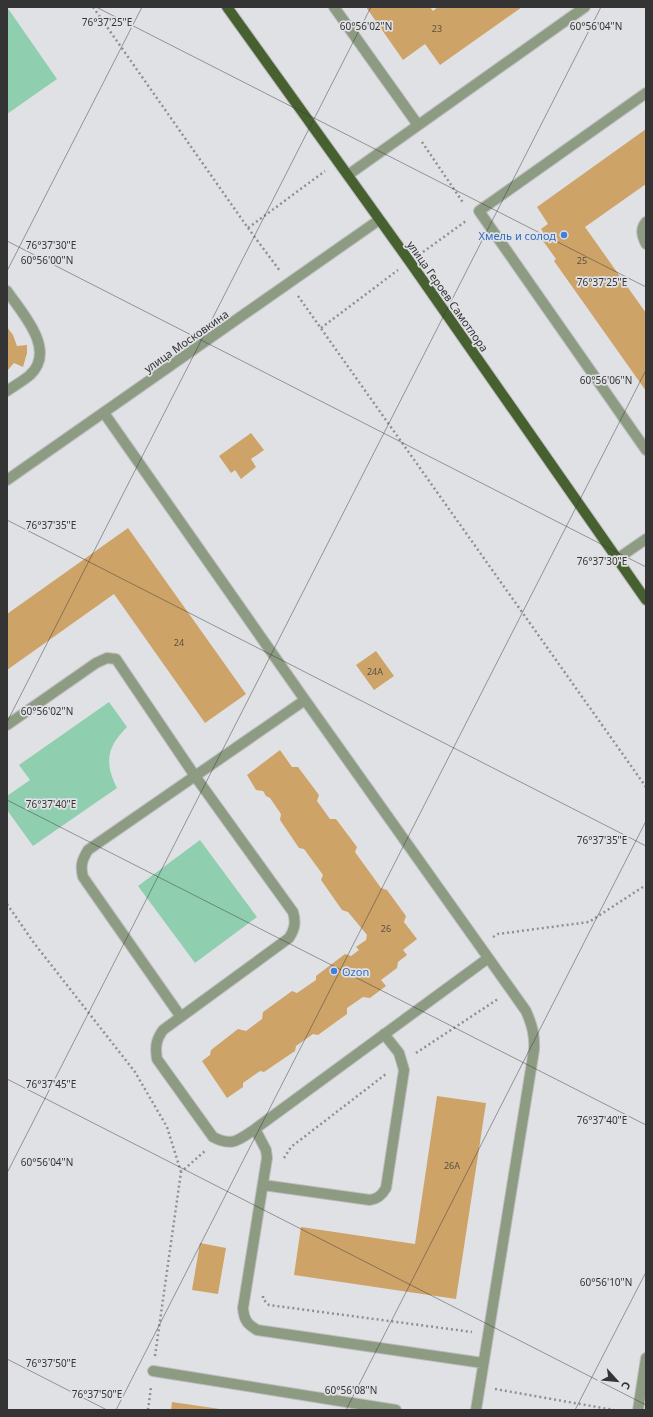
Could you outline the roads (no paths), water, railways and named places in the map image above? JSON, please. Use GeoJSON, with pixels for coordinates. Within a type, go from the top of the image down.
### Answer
{"type":"FeatureCollection","features":[{"type":"Feature","properties":{"kind":"main road","name":"улица Героев Самотлора"},"geometry":{"type":"LineString","coordinates":[[227,7],[348,175],[646,600]]}},
{"type":"Feature","properties":{"kind":"street"},"geometry":{"type":"LineString","coordinates":[[334,7],[418,125]]}},
{"type":"Feature","properties":{"kind":"street"},"geometry":{"type":"LineString","coordinates":[[348,175],[585,7]]}},
{"type":"Feature","properties":{"kind":"street"},"geometry":{"type":"LineString","coordinates":[[646,93],[479,211],[646,450]]}},
{"type":"Feature","properties":{"kind":"street","name":"улица Московкина"},"geometry":{"type":"LineString","coordinates":[[7,480],[379,220]]}},
{"type":"Feature","properties":{"kind":"street"},"geometry":{"type":"LineString","coordinates":[[646,222],[643,226],[642,236],[646,244]]}},
{"type":"Feature","properties":{"kind":"street"},"geometry":{"type":"LineString","coordinates":[[7,291],[34,332],[40,346],[39,362],[31,375],[7,391]]}},
{"type":"Feature","properties":{"kind":"street"},"geometry":{"type":"LineString","coordinates":[[104,413],[487,959],[526,1011],[535,1038],[476,1410]]}},
{"type":"Feature","properties":{"kind":"street"},"geometry":{"type":"LineString","coordinates":[[617,559],[646,539]]}},
{"type":"Feature","properties":{"kind":"street"},"geometry":{"type":"LineString","coordinates":[[7,725],[96,663],[107,658],[116,659],[195,776],[292,912],[295,920],[294,930],[289,938],[163,1030],[157,1039],[157,1059],[213,1137],[217,1140],[231,1143],[255,1129],[487,959]]}},
{"type":"Feature","properties":{"kind":"street"},"geometry":{"type":"LineString","coordinates":[[181,1017],[84,877],[80,869],[82,859],[88,850],[305,700]]}},
{"type":"Feature","properties":{"kind":"street"},"geometry":{"type":"LineString","coordinates":[[263,1185],[370,1200],[376,1199],[382,1195],[386,1188],[404,1070],[403,1062],[399,1053],[384,1034]]}},
{"type":"Feature","properties":{"kind":"street"},"geometry":{"type":"LineString","coordinates":[[255,1129],[266,1150],[267,1158],[243,1308],[244,1317],[248,1325],[257,1330],[483,1363]]}},
{"type":"Feature","properties":{"kind":"street"},"geometry":{"type":"LineString","coordinates":[[638,1410],[646,1358]]}},
{"type":"Feature","properties":{"kind":"street"},"geometry":{"type":"LineString","coordinates":[[153,1371],[396,1410]]}},
{"type":"Feature","properties":{"kind":"place","name":"Хмель и солод"},"geometry":{"type":"Point","coordinates":[564,235]}},
{"type":"Feature","properties":{"kind":"place","name":"Ozon"},"geometry":{"type":"Point","coordinates":[334,971]}}]}
